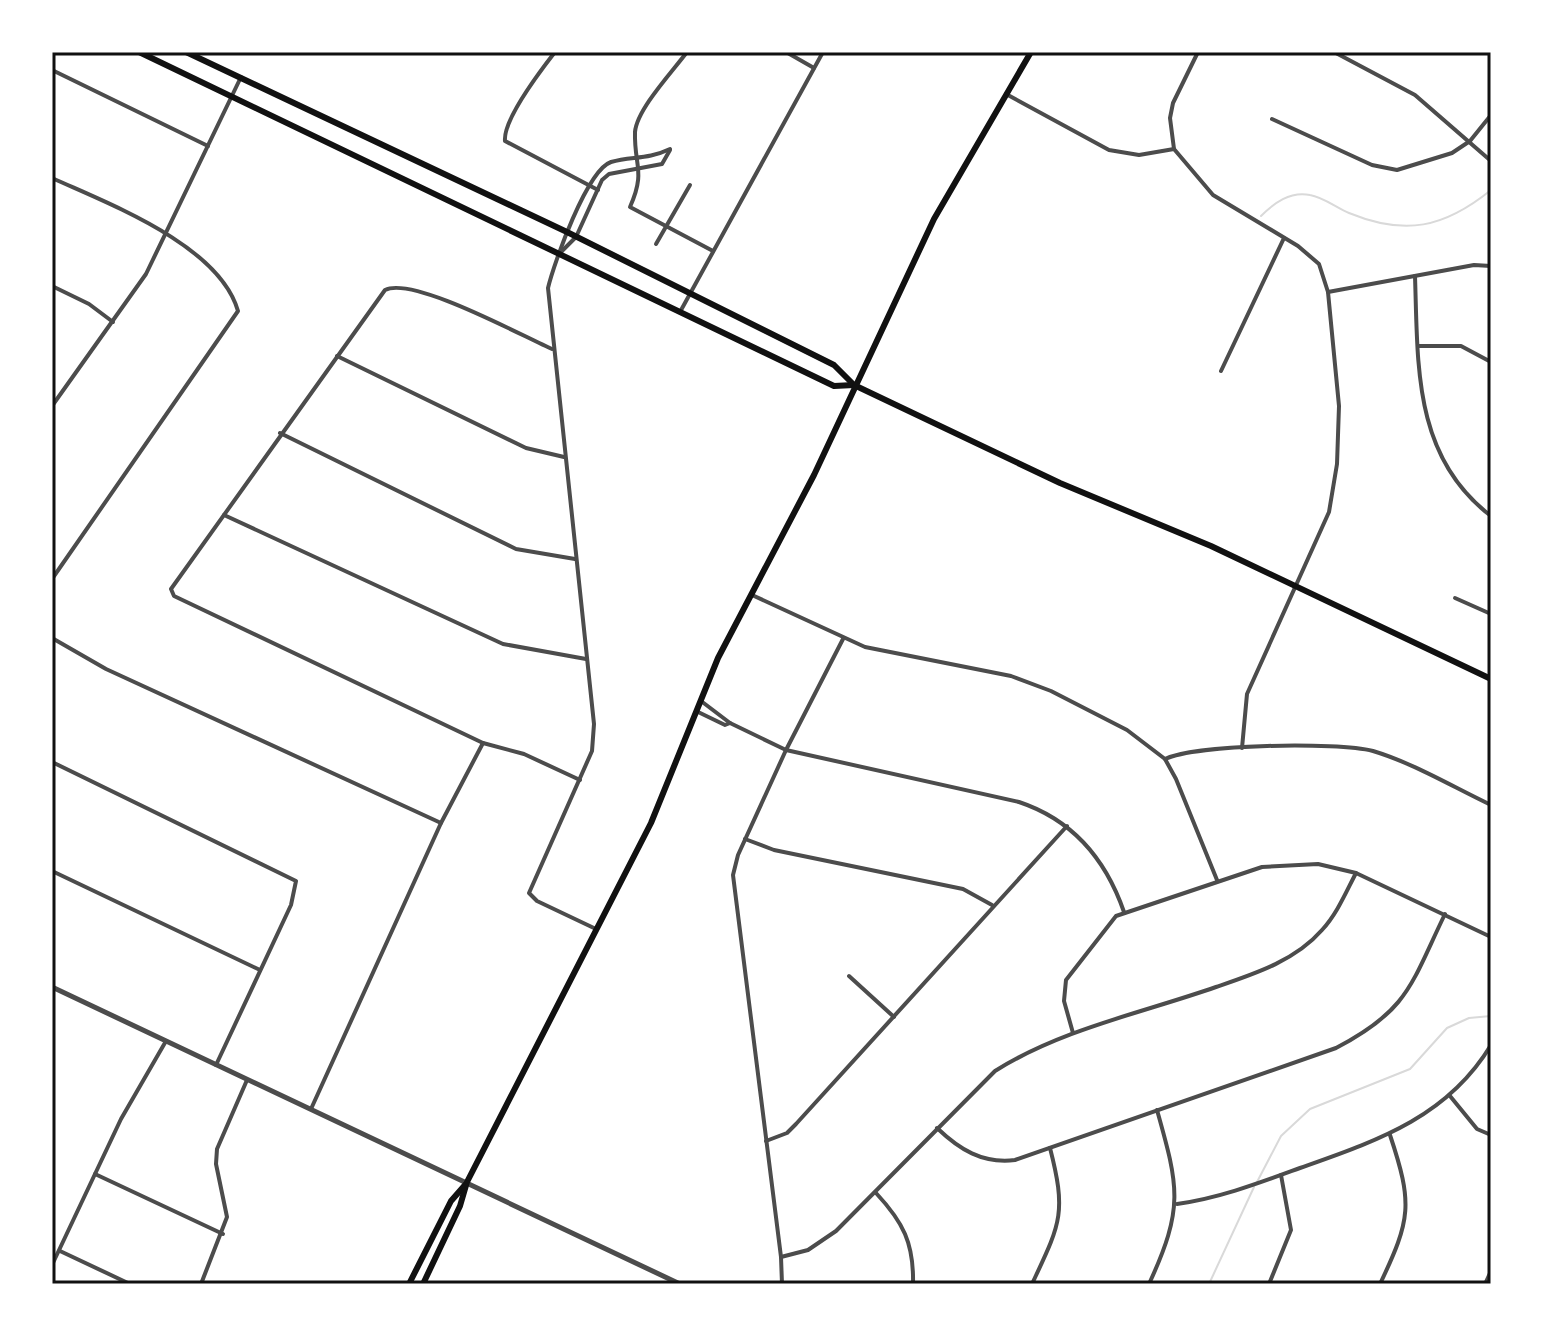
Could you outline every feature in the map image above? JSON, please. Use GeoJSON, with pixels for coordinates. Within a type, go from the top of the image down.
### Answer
{"type":"FeatureCollection","features":[{"type":"Feature","properties":{"kind":"main road"},"geometry":{"type":"LineString","coordinates":[[186,52],[567,232],[834,365],[854,385],[1060,483],[1213,547],[1491,679]]}},
{"type":"Feature","properties":{"kind":"main road"},"geometry":{"type":"LineString","coordinates":[[423,1284],[460,1206],[467,1182],[651,823],[695,711],[751,594],[807,489],[934,219],[1031,52]]}},
{"type":"Feature","properties":{"kind":"main road"},"geometry":{"type":"LineString","coordinates":[[141,53],[834,386],[854,385]]}},
{"type":"Feature","properties":{"kind":"main road"},"geometry":{"type":"LineString","coordinates":[[361,157],[369,139]]}},
{"type":"Feature","properties":{"kind":"main road"},"geometry":{"type":"LineString","coordinates":[[409,1284],[451,1201],[467,1182]]}},
{"type":"Feature","properties":{"kind":"street"},"geometry":{"type":"LineString","coordinates":[[555,52],[535,79],[504,139],[508,146],[598,190]]}},
{"type":"Feature","properties":{"kind":"street"},"geometry":{"type":"LineString","coordinates":[[687,52],[640,116],[635,131],[640,185],[630,207],[713,251]]}},
{"type":"Feature","properties":{"kind":"street"},"geometry":{"type":"LineString","coordinates":[[786,52],[814,68]]}},
{"type":"Feature","properties":{"kind":"street"},"geometry":{"type":"LineString","coordinates":[[680,312],[823,52]]}},
{"type":"Feature","properties":{"kind":"street"},"geometry":{"type":"LineString","coordinates":[[1198,52],[1173,103],[1170,118],[1174,149],[1213,195],[1284,238],[1319,264],[1328,292],[1339,406],[1337,464],[1329,512],[1247,694],[1242,748]]}},
{"type":"Feature","properties":{"kind":"street"},"geometry":{"type":"LineString","coordinates":[[1334,52],[1415,95],[1491,161]]}},
{"type":"Feature","properties":{"kind":"street"},"geometry":{"type":"LineString","coordinates":[[52,70],[208,146]]}},
{"type":"Feature","properties":{"kind":"street"},"geometry":{"type":"LineString","coordinates":[[52,406],[54,399],[146,274],[241,77]]}},
{"type":"Feature","properties":{"kind":"street"},"geometry":{"type":"LineString","coordinates":[[1006,94],[1109,150],[1139,155],[1174,149]]}},
{"type":"Feature","properties":{"kind":"street"},"geometry":{"type":"LineString","coordinates":[[1272,119],[1382,169],[1418,166],[1470,141],[1491,115]]}},
{"type":"Feature","properties":{"kind":"street"},"geometry":{"type":"LineString","coordinates":[[560,253],[576,237],[609,174],[662,164],[670,149],[639,160],[610,162],[594,176],[567,232],[548,288],[552,349],[594,724],[592,751],[529,893],[537,901],[598,930]]}},
{"type":"Feature","properties":{"kind":"street"},"geometry":{"type":"LineString","coordinates":[[52,178],[167,232],[223,283],[238,311],[52,579]]}},
{"type":"Feature","properties":{"kind":"street"},"geometry":{"type":"LineString","coordinates":[[656,244],[690,185]]}},
{"type":"Feature","properties":{"kind":"street"},"geometry":{"type":"LineString","coordinates":[[1221,371],[1284,238]]}},
{"type":"Feature","properties":{"kind":"street"},"geometry":{"type":"LineString","coordinates":[[1328,292],[1474,265],[1491,266]]}},
{"type":"Feature","properties":{"kind":"street"},"geometry":{"type":"LineString","coordinates":[[1415,276],[1423,410],[1433,443],[1457,484],[1491,516]]}},
{"type":"Feature","properties":{"kind":"street"},"geometry":{"type":"LineString","coordinates":[[52,286],[89,304],[113,322]]}},
{"type":"Feature","properties":{"kind":"street"},"geometry":{"type":"LineString","coordinates":[[552,349],[429,294],[391,287],[376,300],[280,433],[173,585],[172,594],[483,743],[524,754],[580,780]]}},
{"type":"Feature","properties":{"kind":"street"},"geometry":{"type":"LineString","coordinates":[[1418,346],[1461,346],[1491,362]]}},
{"type":"Feature","properties":{"kind":"street"},"geometry":{"type":"LineString","coordinates":[[337,356],[526,448],[564,457]]}},
{"type":"Feature","properties":{"kind":"street"},"geometry":{"type":"LineString","coordinates":[[280,433],[516,549],[575,559]]}},
{"type":"Feature","properties":{"kind":"street"},"geometry":{"type":"LineString","coordinates":[[224,515],[503,644],[586,659]]}},
{"type":"Feature","properties":{"kind":"street"},"geometry":{"type":"LineString","coordinates":[[751,594],[865,647],[1031,684],[1127,730],[1165,759],[1192,813],[1217,880]]}},
{"type":"Feature","properties":{"kind":"street"},"geometry":{"type":"LineString","coordinates":[[1455,598],[1491,614]]}},
{"type":"Feature","properties":{"kind":"street"},"geometry":{"type":"LineString","coordinates":[[52,638],[106,669],[441,823]]}},
{"type":"Feature","properties":{"kind":"street"},"geometry":{"type":"LineString","coordinates":[[782,1284],[733,875],[745,839],[786,750],[843,639]]}},
{"type":"Feature","properties":{"kind":"street"},"geometry":{"type":"LineString","coordinates":[[700,701],[730,723],[786,750],[1019,802],[1048,813],[1067,826],[1100,863],[1115,886],[1124,912]]}},
{"type":"Feature","properties":{"kind":"street"},"geometry":{"type":"LineString","coordinates":[[695,711],[725,725],[730,723]]}},
{"type":"Feature","properties":{"kind":"street"},"geometry":{"type":"LineString","coordinates":[[311,1109],[441,823],[483,743]]}},
{"type":"Feature","properties":{"kind":"street"},"geometry":{"type":"LineString","coordinates":[[1165,759],[1177,753],[1242,748],[1372,751],[1491,805]]}},
{"type":"Feature","properties":{"kind":"street"},"geometry":{"type":"LineString","coordinates":[[52,762],[296,881],[297,892],[216,1065]]}},
{"type":"Feature","properties":{"kind":"street"},"geometry":{"type":"LineString","coordinates":[[766,1141],[777,1138],[796,1124],[1067,826]]}},
{"type":"Feature","properties":{"kind":"street"},"geometry":{"type":"LineString","coordinates":[[745,839],[774,850],[963,889],[992,905]]}},
{"type":"Feature","properties":{"kind":"street"},"geometry":{"type":"LineString","coordinates":[[1073,1033],[1064,1001],[1066,980],[1105,926],[1124,912],[1217,880],[1281,864],[1318,864],[1356,873],[1491,937]]}},
{"type":"Feature","properties":{"kind":"street"},"geometry":{"type":"LineString","coordinates":[[52,871],[260,970]]}},
{"type":"Feature","properties":{"kind":"street"},"geometry":{"type":"LineString","coordinates":[[781,1257],[808,1250],[826,1240],[995,1071],[1016,1057],[1073,1033],[1214,988],[1282,961],[1324,929],[1356,873]]}},
{"type":"Feature","properties":{"kind":"street"},"geometry":{"type":"LineString","coordinates":[[937,1128],[956,1146],[991,1161],[1015,1160],[1336,1048],[1382,1021],[1403,999],[1445,914]]}},
{"type":"Feature","properties":{"kind":"street"},"geometry":{"type":"LineString","coordinates":[[849,976],[894,1017]]}},
{"type":"Feature","properties":{"kind":"street"},"geometry":{"type":"LineString","coordinates":[[52,987],[680,1284]]}},
{"type":"Feature","properties":{"kind":"street"},"geometry":{"type":"LineString","coordinates":[[52,1265],[121,1119],[166,1041]]}},
{"type":"Feature","properties":{"kind":"street"},"geometry":{"type":"LineString","coordinates":[[1177,1204],[1238,1190],[1390,1135],[1431,1112],[1450,1096],[1491,1045]]}},
{"type":"Feature","properties":{"kind":"street"},"geometry":{"type":"LineString","coordinates":[[201,1284],[223,1234],[227,1217],[216,1164],[217,1149],[247,1080]]}},
{"type":"Feature","properties":{"kind":"street"},"geometry":{"type":"LineString","coordinates":[[1450,1096],[1477,1129],[1491,1135]]}},
{"type":"Feature","properties":{"kind":"street"},"geometry":{"type":"LineString","coordinates":[[1149,1284],[1173,1224],[1177,1204],[1175,1174],[1157,1110]]}},
{"type":"Feature","properties":{"kind":"street"},"geometry":{"type":"LineString","coordinates":[[1380,1284],[1404,1231],[1407,1204],[1404,1177],[1390,1135]]}},
{"type":"Feature","properties":{"kind":"street"},"geometry":{"type":"LineString","coordinates":[[1032,1284],[1060,1213],[1061,1191],[1050,1148]]}},
{"type":"Feature","properties":{"kind":"street"},"geometry":{"type":"LineString","coordinates":[[95,1174],[223,1234]]}},
{"type":"Feature","properties":{"kind":"street"},"geometry":{"type":"LineString","coordinates":[[1269,1284],[1291,1230],[1281,1175]]}},
{"type":"Feature","properties":{"kind":"street"},"geometry":{"type":"LineString","coordinates":[[876,1193],[901,1221],[909,1245],[913,1284]]}},
{"type":"Feature","properties":{"kind":"street"},"geometry":{"type":"LineString","coordinates":[[59,1250],[130,1284]]}},
{"type":"Feature","properties":{"kind":"street"},"geometry":{"type":"LineString","coordinates":[[1485,1284],[1491,1271]]}},
{"type":"Feature","properties":{"kind":"waterway"},"geometry":{"type":"LineString","coordinates":[[1261,216],[1283,199],[1303,194],[1320,198],[1369,220],[1406,226],[1440,220],[1457,213],[1491,190]]}},
{"type":"Feature","properties":{"kind":"waterway"},"geometry":{"type":"LineString","coordinates":[[1257,1182],[1281,1136],[1310,1109],[1410,1069],[1447,1028],[1469,1018],[1491,1016]]}},
{"type":"Feature","properties":{"kind":"waterway"},"geometry":{"type":"LineString","coordinates":[[1209,1284],[1254,1187]]}}]}
